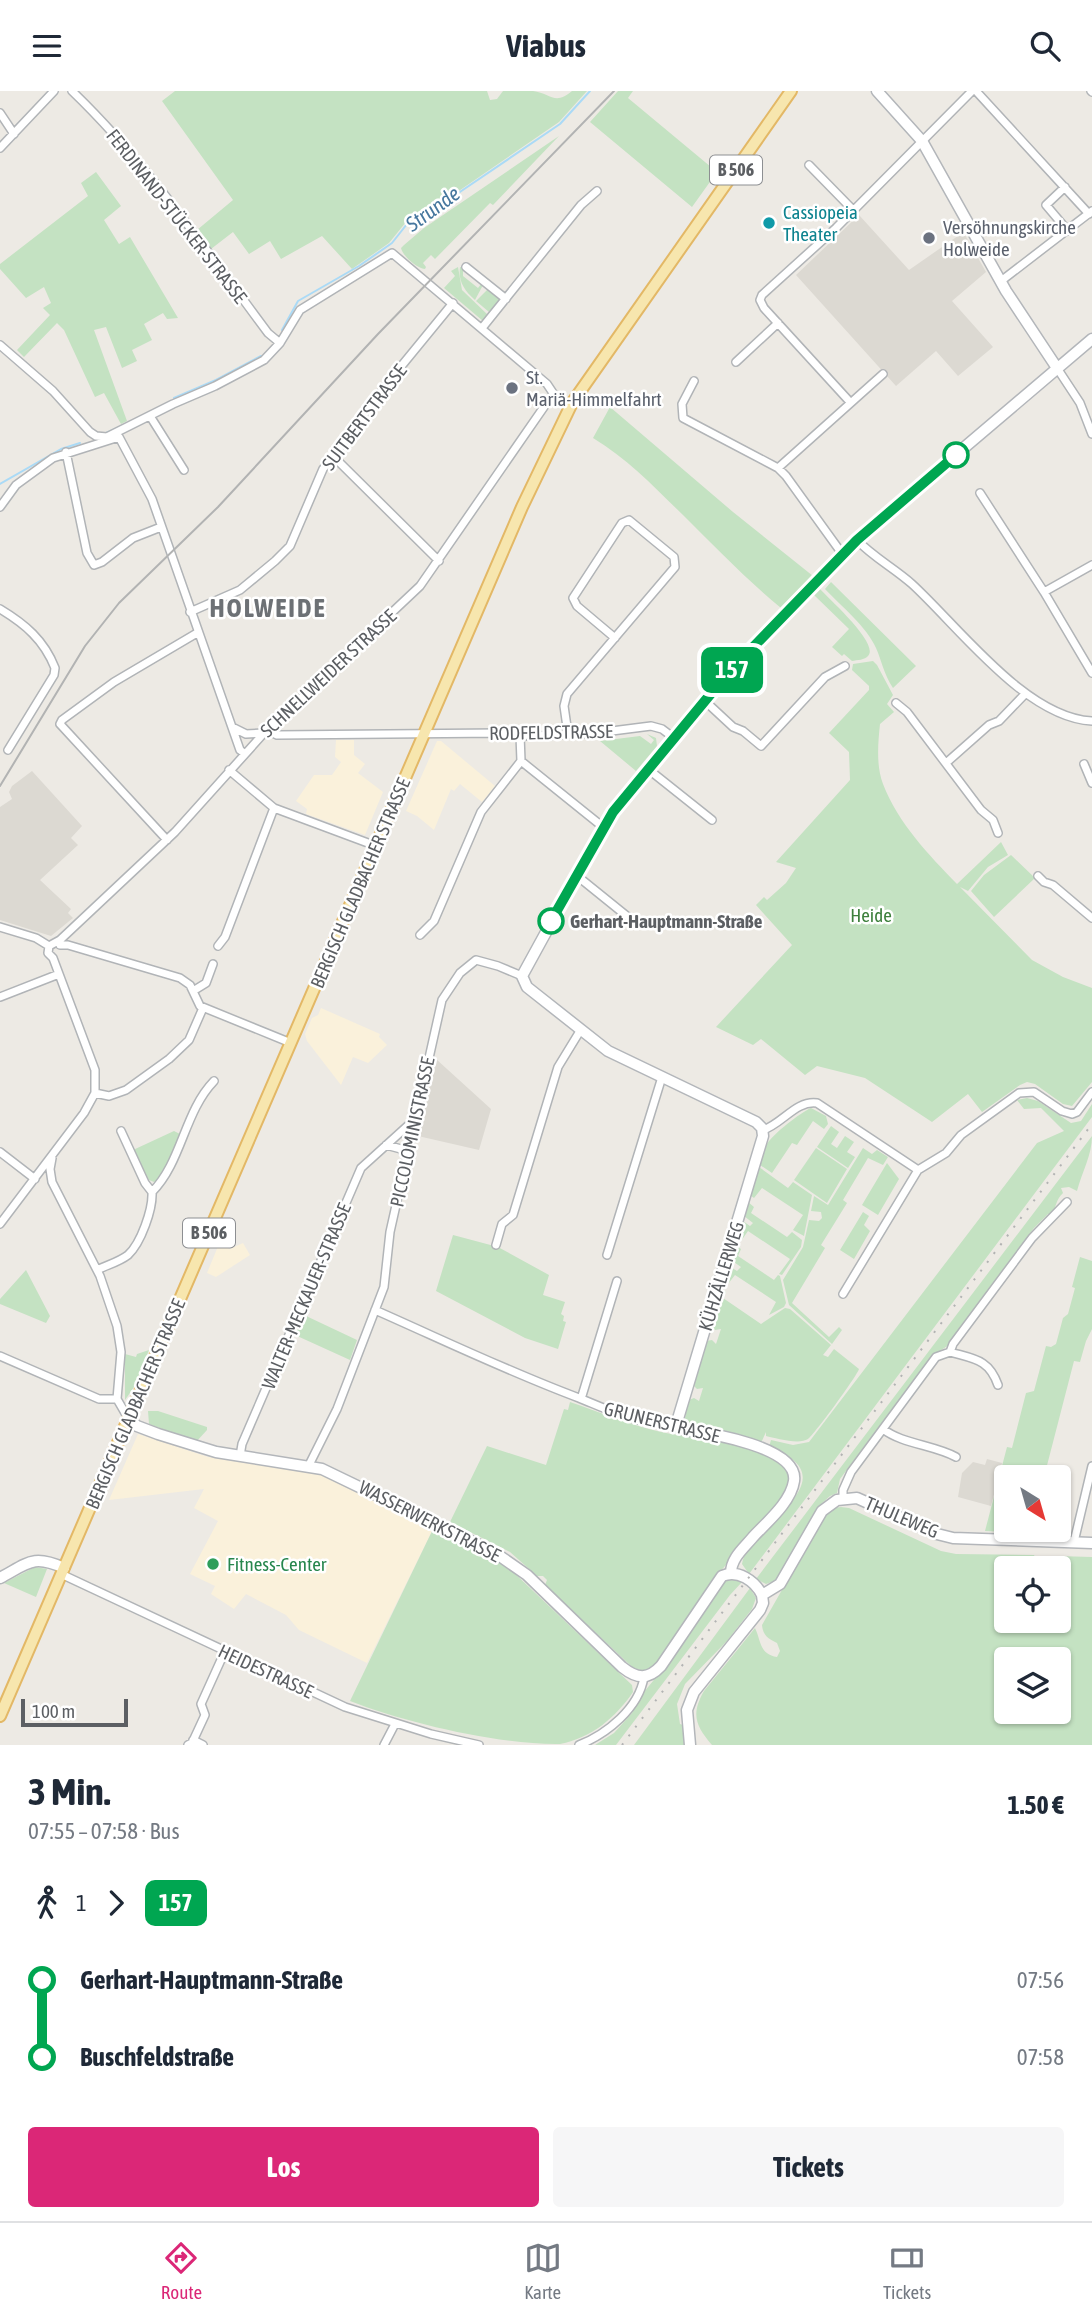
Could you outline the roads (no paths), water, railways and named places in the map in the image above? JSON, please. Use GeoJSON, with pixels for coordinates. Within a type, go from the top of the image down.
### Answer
{"type":"FeatureCollection","features":[{"type":"Feature","properties":{"kind":"main road","name":"BERGISCH GLADBACHER STRASSE"},"geometry":{"type":"LineString","coordinates":[[0,1716],[522,507],[564,399],[791,91]]}},
{"type":"Feature","properties":{"kind":"street"},"geometry":{"type":"LineString","coordinates":[[0,148],[54,91]]}},
{"type":"Feature","properties":{"kind":"street","name":"FERDINAND-STÜCKER-STRASSE"},"geometry":{"type":"LineString","coordinates":[[72,91],[105,123],[268,333],[280,343]]}},
{"type":"Feature","properties":{"kind":"street"},"geometry":{"type":"LineString","coordinates":[[877,91],[922,141],[1001,281],[1080,403],[1092,434]]}},
{"type":"Feature","properties":{"kind":"street"},"geometry":{"type":"LineString","coordinates":[[850,402],[762,304],[762,295],[974,91],[1091,213],[1001,281]]}},
{"type":"Feature","properties":{"kind":"street"},"geometry":{"type":"LineString","coordinates":[[0,113],[14,134]]}},
{"type":"Feature","properties":{"kind":"street"},"geometry":{"type":"LineString","coordinates":[[809,166],[853,210]]}},
{"type":"Feature","properties":{"kind":"street"},"geometry":{"type":"LineString","coordinates":[[1065,187],[1046,205],[1068,231]]}},
{"type":"Feature","properties":{"kind":"street"},"geometry":{"type":"LineString","coordinates":[[482,328],[581,205],[597,191]]}},
{"type":"Feature","properties":{"kind":"street"},"geometry":{"type":"LineString","coordinates":[[0,345],[53,391],[96,436],[107,437],[264,360],[280,343],[300,310],[392,253],[564,399]]}},
{"type":"Feature","properties":{"kind":"street"},"geometry":{"type":"LineString","coordinates":[[467,267],[506,299]]}},
{"type":"Feature","properties":{"kind":"street","name":"SUITBERTSTRASSE"},"geometry":{"type":"LineString","coordinates":[[190,612],[240,590],[285,552],[298,531],[318,478],[394,375],[453,303]]}},
{"type":"Feature","properties":{"kind":"street"},"geometry":{"type":"LineString","coordinates":[[736,362],[778,323]]}},
{"type":"Feature","properties":{"kind":"street"},"geometry":{"type":"LineString","coordinates":[[918,1170],[817,1103],[803,1104],[781,1122],[763,1130],[756,1122],[618,1056],[580,1031],[527,986],[522,976],[603,827],[737,663],[857,540],[1092,339]]}},
{"type":"Feature","properties":{"kind":"street"},"geometry":{"type":"LineString","coordinates":[[778,468],[883,374]]}},
{"type":"Feature","properties":{"kind":"street"},"geometry":{"type":"LineString","coordinates":[[694,380],[682,404],[683,418],[778,468],[842,555]]}},
{"type":"Feature","properties":{"kind":"street","name":"SCHNELLWEIDER STRASSE"},"geometry":{"type":"LineString","coordinates":[[60,943],[167,840],[265,732],[426,579],[546,404],[564,399]]}},
{"type":"Feature","properties":{"kind":"street"},"geometry":{"type":"LineString","coordinates":[[150,416],[184,470]]}},
{"type":"Feature","properties":{"kind":"street"},"geometry":{"type":"LineString","coordinates":[[0,507],[16,485],[36,468],[65,452],[118,437],[148,491],[197,633],[240,750],[244,753]]}},
{"type":"Feature","properties":{"kind":"street"},"geometry":{"type":"LineString","coordinates":[[65,452],[87,553],[94,565],[102,562],[132,538],[161,527]]}},
{"type":"Feature","properties":{"kind":"street"},"geometry":{"type":"LineString","coordinates":[[333,456],[439,561]]}},
{"type":"Feature","properties":{"kind":"street"},"geometry":{"type":"LineString","coordinates":[[980,493],[1092,673]]}},
{"type":"Feature","properties":{"kind":"street"},"geometry":{"type":"LineString","coordinates":[[568,734],[565,697],[615,638],[674,568],[676,562],[674,557],[633,522],[625,520],[573,598],[577,606],[615,638]]}},
{"type":"Feature","properties":{"kind":"street"},"geometry":{"type":"LineString","coordinates":[[857,540],[910,583],[1025,694],[1060,715],[1092,721]]}},
{"type":"Feature","properties":{"kind":"street"},"geometry":{"type":"LineString","coordinates":[[1044,592],[1092,565]]}},
{"type":"Feature","properties":{"kind":"street"},"geometry":{"type":"LineString","coordinates":[[0,609],[35,635],[55,669],[8,750]]}},
{"type":"Feature","properties":{"kind":"street"},"geometry":{"type":"LineString","coordinates":[[167,840],[60,724],[114,682],[197,633]]}},
{"type":"Feature","properties":{"kind":"street"},"geometry":{"type":"LineString","coordinates":[[705,701],[733,727],[743,731],[761,746],[825,677],[845,666]]}},
{"type":"Feature","properties":{"kind":"street"},"geometry":{"type":"LineString","coordinates":[[946,763],[989,725],[999,722],[1025,694]]}},
{"type":"Feature","properties":{"kind":"street"},"geometry":{"type":"LineString","coordinates":[[896,703],[907,712],[981,810],[993,820],[998,833]]}},
{"type":"Feature","properties":{"kind":"street"},"geometry":{"type":"LineString","coordinates":[[276,722],[282,729],[293,733]]}},
{"type":"Feature","properties":{"kind":"street","name":"RODFELDSTRASSE"},"geometry":{"type":"LineString","coordinates":[[232,727],[246,734],[265,732],[274,735],[520,735],[568,734],[651,726],[662,729],[674,738]]}},
{"type":"Feature","properties":{"kind":"street"},"geometry":{"type":"LineString","coordinates":[[420,935],[434,921],[481,813],[521,761],[520,735]]}},
{"type":"Feature","properties":{"kind":"street"},"geometry":{"type":"LineString","coordinates":[[521,761],[603,827]]}},
{"type":"Feature","properties":{"kind":"street"},"geometry":{"type":"LineString","coordinates":[[1084,764],[1092,783]]}},
{"type":"Feature","properties":{"kind":"street"},"geometry":{"type":"LineString","coordinates":[[648,769],[712,820]]}},
{"type":"Feature","properties":{"kind":"street"},"geometry":{"type":"LineString","coordinates":[[229,770],[274,808],[376,846]]}},
{"type":"Feature","properties":{"kind":"street"},"geometry":{"type":"LineString","coordinates":[[218,946],[225,937],[274,808]]}},
{"type":"Feature","properties":{"kind":"street"},"geometry":{"type":"LineString","coordinates":[[576,875],[628,917]]}},
{"type":"Feature","properties":{"kind":"street"},"geometry":{"type":"LineString","coordinates":[[1038,876],[1044,882],[1054,885],[1092,918]]}},
{"type":"Feature","properties":{"kind":"street"},"geometry":{"type":"LineString","coordinates":[[0,927],[36,938],[49,946],[60,943],[177,977],[187,982],[197,1003],[203,1008],[291,1043]]}},
{"type":"Feature","properties":{"kind":"street"},"geometry":{"type":"LineString","coordinates":[[53,958],[60,943]]}},
{"type":"Feature","properties":{"kind":"street"},"geometry":{"type":"LineString","coordinates":[[0,1224],[84,1113],[95,1093],[95,1070],[53,958],[48,953],[49,946]]}},
{"type":"Feature","properties":{"kind":"street","name":"PICCOLOMINISTRASSE"},"geometry":{"type":"LineString","coordinates":[[309,1465],[337,1409],[384,1287],[390,1232],[439,1007],[451,985],[467,966],[477,960],[522,976]]}},
{"type":"Feature","properties":{"kind":"street"},"geometry":{"type":"LineString","coordinates":[[193,991],[206,983],[213,964]]}},
{"type":"Feature","properties":{"kind":"street"},"geometry":{"type":"LineString","coordinates":[[0,997],[59,974]]}},
{"type":"Feature","properties":{"kind":"street"},"geometry":{"type":"LineString","coordinates":[[95,1093],[109,1096],[116,1094],[154,1071],[184,1046],[203,1008]]}},
{"type":"Feature","properties":{"kind":"street"},"geometry":{"type":"LineString","coordinates":[[496,1245],[502,1224],[513,1215],[558,1067],[580,1031]]}},
{"type":"Feature","properties":{"kind":"street"},"geometry":{"type":"LineString","coordinates":[[607,1255],[656,1089],[662,1077]]}},
{"type":"Feature","properties":{"kind":"street"},"geometry":{"type":"LineString","coordinates":[[152,1192],[165,1178],[199,1099],[214,1081]]}},
{"type":"Feature","properties":{"kind":"street"},"geometry":{"type":"LineString","coordinates":[[843,1294],[918,1170],[946,1153],[961,1135],[1019,1093],[1034,1092],[1062,1111],[1072,1114],[1081,1109],[1092,1092]]}},
{"type":"Feature","properties":{"kind":"street","name":"WALTER-MECKAUER-STRASSE"},"geometry":{"type":"LineString","coordinates":[[240,1456],[242,1444],[361,1168],[414,1120]]}},
{"type":"Feature","properties":{"kind":"street","name":"KÜHZÄLLERWEG"},"geometry":{"type":"LineString","coordinates":[[677,1422],[763,1130]]}},
{"type":"Feature","properties":{"kind":"street"},"geometry":{"type":"LineString","coordinates":[[97,1270],[119,1260],[133,1249],[152,1208],[152,1192],[145,1183],[121,1131]]}},
{"type":"Feature","properties":{"kind":"street"},"geometry":{"type":"LineString","coordinates":[[386,1145],[401,1149],[407,1158]]}},
{"type":"Feature","properties":{"kind":"street"},"geometry":{"type":"LineString","coordinates":[[0,1152],[35,1179]]}},
{"type":"Feature","properties":{"kind":"street"},"geometry":{"type":"LineString","coordinates":[[53,1154],[50,1175],[97,1270],[117,1326],[121,1352],[117,1399],[128,1418]]}},
{"type":"Feature","properties":{"kind":"street"},"geometry":{"type":"LineString","coordinates":[[35,1179],[50,1175]]}},
{"type":"Feature","properties":{"kind":"street"},"geometry":{"type":"LineString","coordinates":[[950,1352],[953,1343],[1032,1238],[1067,1202]]}},
{"type":"Feature","properties":{"kind":"street"},"geometry":{"type":"LineString","coordinates":[[580,1399],[617,1281]]}},
{"type":"Feature","properties":{"kind":"street","name":"GRUNERSTRASSE"},"geometry":{"type":"LineString","coordinates":[[375,1310],[521,1376],[580,1399],[653,1423],[677,1422],[679,1427],[685,1430],[732,1439],[786,1460],[793,1470],[791,1490],[736,1557],[730,1573]]}},
{"type":"Feature","properties":{"kind":"street"},"geometry":{"type":"LineString","coordinates":[[844,1498],[843,1490],[851,1472],[936,1357],[950,1352],[982,1362],[993,1371],[998,1385]]}},
{"type":"Feature","properties":{"kind":"street"},"geometry":{"type":"LineString","coordinates":[[0,1356],[99,1399],[117,1399]]}},
{"type":"Feature","properties":{"kind":"street","name":"WASSERWERKSTRASSE"},"geometry":{"type":"LineString","coordinates":[[128,1418],[137,1426],[204,1449],[309,1465],[336,1474],[503,1557],[527,1575],[622,1667],[633,1675],[644,1677]]}},
{"type":"Feature","properties":{"kind":"street"},"geometry":{"type":"LineString","coordinates":[[883,1429],[890,1435],[940,1448],[957,1457]]}},
{"type":"Feature","properties":{"kind":"street"},"geometry":{"type":"LineString","coordinates":[[1074,1542],[1092,1466]]}},
{"type":"Feature","properties":{"kind":"street","name":"THULEWEG"},"geometry":{"type":"LineString","coordinates":[[762,1595],[780,1584],[822,1511],[832,1502],[844,1498],[865,1501],[937,1534],[953,1538],[1092,1543]]}},
{"type":"Feature","properties":{"kind":"street"},"geometry":{"type":"LineString","coordinates":[[0,1578],[37,1560],[47,1561],[63,1571]]}},
{"type":"Feature","properties":{"kind":"street","name":"HEIDESTRASSE"},"geometry":{"type":"LineString","coordinates":[[63,1571],[322,1698],[395,1724],[479,1745]]}},
{"type":"Feature","properties":{"kind":"street"},"geometry":{"type":"LineString","coordinates":[[579,1745],[598,1736],[620,1718],[639,1693],[644,1677],[653,1674],[661,1666],[717,1580],[730,1573],[745,1577],[762,1595],[760,1610],[694,1692],[687,1710],[690,1745]]}},
{"type":"Feature","properties":{"kind":"street"},"geometry":{"type":"LineString","coordinates":[[204,1745],[190,1742],[205,1715],[201,1704],[225,1651]]}},
{"type":"Feature","properties":{"kind":"street"},"geometry":{"type":"LineString","coordinates":[[384,1745],[395,1724]]}},
{"type":"Feature","properties":{"kind":"waterway","name":"Strunde"},"geometry":{"type":"LineString","coordinates":[[282,330],[298,301],[359,266],[392,243],[407,224],[420,221],[435,205],[451,198],[560,124],[590,91]]}},
{"type":"Feature","properties":{"kind":"waterway","name":"Strunde"},"geometry":{"type":"LineString","coordinates":[[174,398],[261,356]]}},
{"type":"Feature","properties":{"kind":"waterway","name":"Strunde"},"geometry":{"type":"LineString","coordinates":[[104,434],[126,424]]}},
{"type":"Feature","properties":{"kind":"waterway","name":"Strunde"},"geometry":{"type":"LineString","coordinates":[[0,484],[61,449],[80,443]]}},
{"type":"Feature","properties":{"kind":"tram line"},"geometry":{"type":"LineString","coordinates":[[0,786],[85,646],[119,603],[218,507],[378,334],[614,91]]}},
{"type":"Feature","properties":{"kind":"railway"},"geometry":{"type":"LineString","coordinates":[[622,1745],[1092,1124]]}},
{"type":"Feature","properties":{"kind":"place","name":"Cassiopeia Theater"},"geometry":{"type":"Point","coordinates":[769,223]}},
{"type":"Feature","properties":{"kind":"place","name":"Versöhnungskirche Holweide"},"geometry":{"type":"Point","coordinates":[929,238]}},
{"type":"Feature","properties":{"kind":"place","name":"St. Mariä-Himmelfahrt"},"geometry":{"type":"Point","coordinates":[512,388]}},
{"type":"Feature","properties":{"kind":"place","name":"Gerhart-Hauptmann-Straße"},"geometry":{"type":"Point","coordinates":[551,921]}},
{"type":"Feature","properties":{"kind":"place","name":"Fitness-Center"},"geometry":{"type":"Point","coordinates":[213,1564]}},
{"type":"Feature","properties":{"kind":"district","name":"HOLWEIDE"},"geometry":{"type":"Point","coordinates":[268,608]}},
{"type":"Feature","properties":{"kind":"park label","name":"Heide"},"geometry":{"type":"Point","coordinates":[871,915]}}]}
